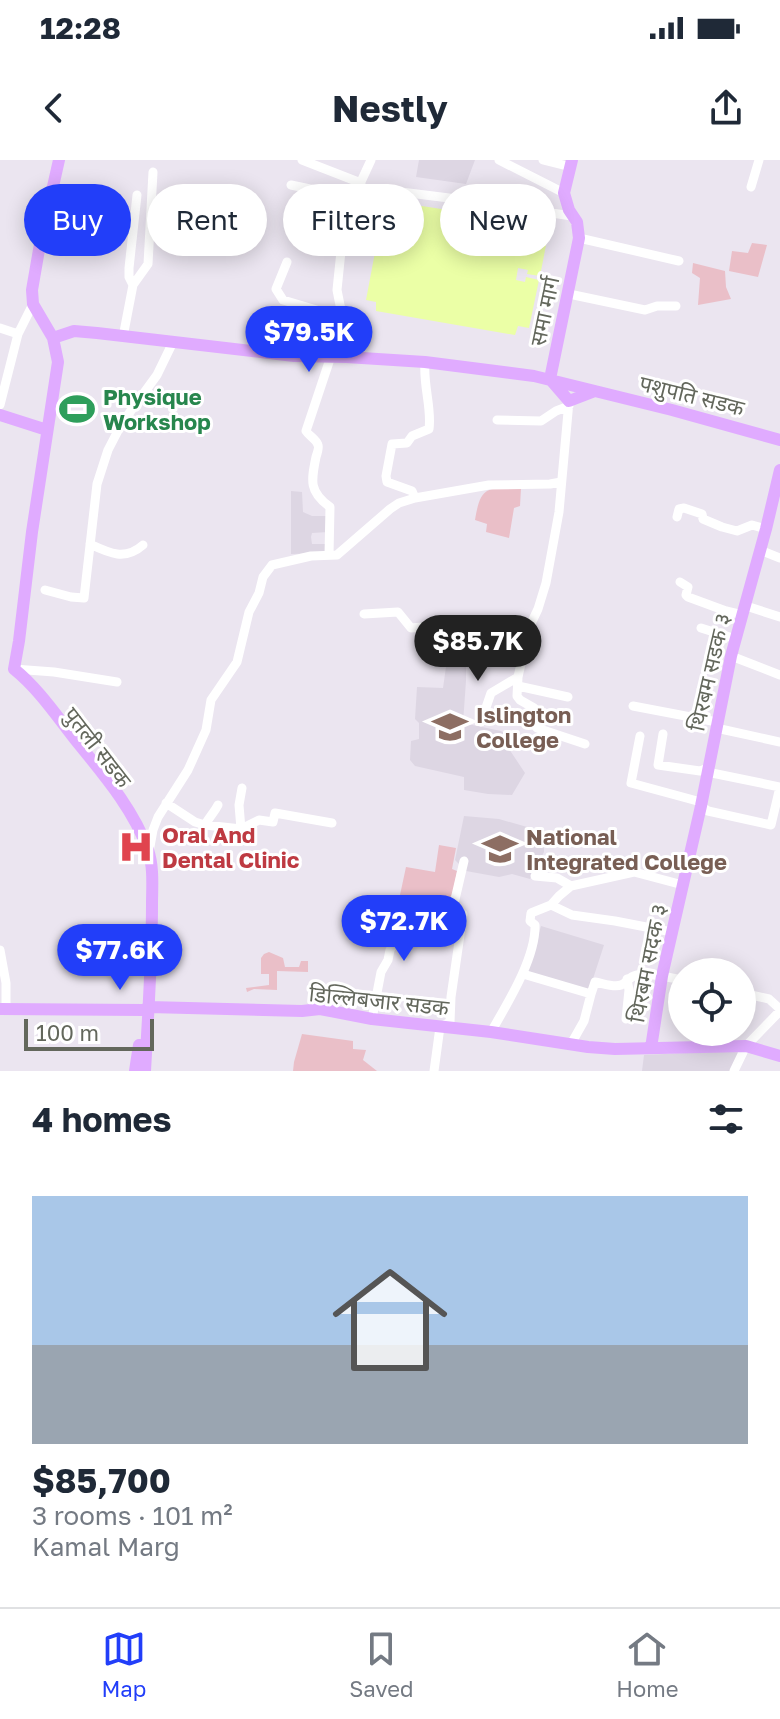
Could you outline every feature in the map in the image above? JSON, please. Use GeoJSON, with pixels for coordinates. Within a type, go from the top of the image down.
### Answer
{"type":"FeatureCollection","features":[{"type":"Feature","properties":{"kind":"main road"},"geometry":{"type":"LineString","coordinates":[[7,669],[19,641],[58,362],[53,338],[33,304],[32,290],[59,160]]}},
{"type":"Feature","properties":{"kind":"main road"},"geometry":{"type":"LineString","coordinates":[[564,193],[571,163]]}},
{"type":"Feature","properties":{"kind":"main road","name":"समा मार्ग"},"geometry":{"type":"LineString","coordinates":[[550,379],[579,238],[577,222],[564,193]]}},
{"type":"Feature","properties":{"kind":"main road","name":"पशुपति सडक"},"geometry":{"type":"LineString","coordinates":[[53,338],[74,331],[294,356],[425,362],[550,379],[780,440]]}},
{"type":"Feature","properties":{"kind":"main road"},"geometry":{"type":"LineString","coordinates":[[550,379],[569,404],[595,391]]}},
{"type":"Feature","properties":{"kind":"main road"},"geometry":{"type":"LineString","coordinates":[[0,415],[47,430]]}},
{"type":"Feature","properties":{"kind":"main road","name":"थिरबम सडक ३"},"geometry":{"type":"LineString","coordinates":[[683,885],[731,656],[780,470]]}},
{"type":"Feature","properties":{"kind":"main road","name":"पुतली सडक"},"geometry":{"type":"LineString","coordinates":[[7,669],[17,677],[108,788],[146,854]]}},
{"type":"Feature","properties":{"kind":"main road"},"geometry":{"type":"LineString","coordinates":[[135,1071],[152,954],[151,872],[146,854]]}},
{"type":"Feature","properties":{"kind":"main road","name":"थिरबम सदक ३"},"geometry":{"type":"LineString","coordinates":[[651,1048],[662,976],[683,885]]}},
{"type":"Feature","properties":{"kind":"main road"},"geometry":{"type":"LineString","coordinates":[[145,1071],[146,1008]]}},
{"type":"Feature","properties":{"kind":"main road","name":"डिल्लिबजार सडक"},"geometry":{"type":"LineString","coordinates":[[3,1009],[320,1009],[372,1019],[615,1049],[746,1046],[780,1056]]}},
{"type":"Feature","properties":{"kind":"street"},"geometry":{"type":"LineString","coordinates":[[302,160],[346,184]]}},
{"type":"Feature","properties":{"kind":"street"},"geometry":{"type":"LineString","coordinates":[[360,184],[371,160]]}},
{"type":"Feature","properties":{"kind":"street"},"geometry":{"type":"LineString","coordinates":[[499,160],[564,193]]}},
{"type":"Feature","properties":{"kind":"street"},"geometry":{"type":"LineString","coordinates":[[543,160],[571,163]]}},
{"type":"Feature","properties":{"kind":"street"},"geometry":{"type":"LineString","coordinates":[[751,187],[759,160]]}},
{"type":"Feature","properties":{"kind":"street"},"geometry":{"type":"LineString","coordinates":[[123,337],[133,285],[148,264],[153,172]]}},
{"type":"Feature","properties":{"kind":"street"},"geometry":{"type":"LineString","coordinates":[[133,285],[129,268],[137,195]]}},
{"type":"Feature","properties":{"kind":"street"},"geometry":{"type":"LineString","coordinates":[[424,195],[572,216]]}},
{"type":"Feature","properties":{"kind":"street"},"geometry":{"type":"LineString","coordinates":[[579,238],[679,261]]}},
{"type":"Feature","properties":{"kind":"street"},"geometry":{"type":"LineString","coordinates":[[340,256],[337,290],[346,335],[346,357]]}},
{"type":"Feature","properties":{"kind":"street"},"geometry":{"type":"LineString","coordinates":[[287,262],[276,289],[283,300],[340,314]]}},
{"type":"Feature","properties":{"kind":"street"},"geometry":{"type":"LineString","coordinates":[[569,294],[645,310],[657,306],[676,306]]}},
{"type":"Feature","properties":{"kind":"street"},"geometry":{"type":"LineString","coordinates":[[0,405],[18,334],[33,304]]}},
{"type":"Feature","properties":{"kind":"street"},"geometry":{"type":"LineString","coordinates":[[0,328],[18,334]]}},
{"type":"Feature","properties":{"kind":"street"},"geometry":{"type":"LineString","coordinates":[[45,590],[84,598],[97,484],[108,450],[122,423],[157,375],[173,342]]}},
{"type":"Feature","properties":{"kind":"street"},"geometry":{"type":"LineString","coordinates":[[329,555],[330,507],[318,498],[313,489],[319,446],[306,431],[331,356]]}},
{"type":"Feature","properties":{"kind":"street"},"geometry":{"type":"LineString","coordinates":[[415,498],[412,491],[387,482],[386,476],[392,444],[407,443],[412,436],[429,429],[423,378],[425,362]]}},
{"type":"Feature","properties":{"kind":"street"},"geometry":{"type":"LineString","coordinates":[[497,420],[541,421],[569,404]]}},
{"type":"Feature","properties":{"kind":"street"},"geometry":{"type":"LineString","coordinates":[[569,404],[559,512],[546,583],[529,628],[517,696],[534,708],[533,722],[537,728],[585,744]]}},
{"type":"Feature","properties":{"kind":"street"},"geometry":{"type":"LineString","coordinates":[[146,854],[166,803],[188,770],[206,730],[211,700],[237,662],[249,612],[263,577],[272,565],[311,556],[337,555],[399,503],[415,498],[489,485],[561,482]]}},
{"type":"Feature","properties":{"kind":"street"},"geometry":{"type":"LineString","coordinates":[[677,517],[679,509],[684,508],[702,514],[703,519],[737,531],[752,525],[766,529]]}},
{"type":"Feature","properties":{"kind":"street"},"geometry":{"type":"LineString","coordinates":[[90,544],[112,554],[125,555],[143,545]]}},
{"type":"Feature","properties":{"kind":"street"},"geometry":{"type":"LineString","coordinates":[[760,550],[780,558]]}},
{"type":"Feature","properties":{"kind":"street"},"geometry":{"type":"LineString","coordinates":[[680,582],[688,587],[688,597],[726,611],[744,610],[780,617]]}},
{"type":"Feature","properties":{"kind":"street"},"geometry":{"type":"LineString","coordinates":[[364,614],[398,612],[411,628],[444,625],[529,628]]}},
{"type":"Feature","properties":{"kind":"street"},"geometry":{"type":"LineString","coordinates":[[701,628],[736,639]]}},
{"type":"Feature","properties":{"kind":"street"},"geometry":{"type":"LineString","coordinates":[[731,656],[780,675]]}},
{"type":"Feature","properties":{"kind":"street"},"geometry":{"type":"LineString","coordinates":[[7,669],[54,672],[117,682]]}},
{"type":"Feature","properties":{"kind":"street"},"geometry":{"type":"LineString","coordinates":[[481,722],[491,693],[518,682],[568,697]]}},
{"type":"Feature","properties":{"kind":"street"},"geometry":{"type":"LineString","coordinates":[[633,706],[780,742]]}},
{"type":"Feature","properties":{"kind":"street"},"geometry":{"type":"LineString","coordinates":[[640,736],[631,783],[701,804],[708,811],[771,825],[780,787],[708,770],[658,765],[663,734]]}},
{"type":"Feature","properties":{"kind":"street"},"geometry":{"type":"LineString","coordinates":[[241,829],[239,805],[242,788]]}},
{"type":"Feature","properties":{"kind":"street"},"geometry":{"type":"LineString","coordinates":[[166,803],[205,825],[241,829],[259,820],[273,822],[275,813],[332,823]]}},
{"type":"Feature","properties":{"kind":"street"},"geometry":{"type":"LineString","coordinates":[[205,825],[218,805]]}},
{"type":"Feature","properties":{"kind":"street"},"geometry":{"type":"LineString","coordinates":[[434,1071],[440,1027],[450,1022],[463,914],[453,908],[464,861]]}},
{"type":"Feature","properties":{"kind":"street"},"geometry":{"type":"LineString","coordinates":[[491,1032],[523,974],[535,933],[535,925],[530,921],[531,913],[551,905],[571,886],[634,872],[683,885]]}},
{"type":"Feature","properties":{"kind":"street"},"geometry":{"type":"LineString","coordinates":[[535,876],[557,878],[571,886]]}},
{"type":"Feature","properties":{"kind":"street"},"geometry":{"type":"LineString","coordinates":[[372,1019],[381,972],[400,936],[411,902]]}},
{"type":"Feature","properties":{"kind":"street"},"geometry":{"type":"LineString","coordinates":[[551,905],[572,915],[672,932]]}},
{"type":"Feature","properties":{"kind":"street"},"geometry":{"type":"LineString","coordinates":[[0,950],[6,983],[3,1009]]}},
{"type":"Feature","properties":{"kind":"street"},"geometry":{"type":"LineString","coordinates":[[523,974],[591,994]]}},
{"type":"Feature","properties":{"kind":"street"},"geometry":{"type":"LineString","coordinates":[[571,1044],[584,1021],[595,982],[618,986],[633,976],[668,977]]}},
{"type":"Feature","properties":{"kind":"street"},"geometry":{"type":"LineString","coordinates":[[626,1019],[627,979]]}},
{"type":"Feature","properties":{"kind":"street"},"geometry":{"type":"LineString","coordinates":[[756,996],[769,999],[780,1010],[756,1035]]}},
{"type":"Feature","properties":{"kind":"street"},"geometry":{"type":"LineString","coordinates":[[734,1071],[746,1046]]}},
{"type":"Feature","properties":{"kind":"shaded area"},"geometry":{"type":"Polygon","coordinates":[[[419,160],[475,160],[466,184],[416,177],[419,160]]]}},
{"type":"Feature","properties":{"kind":"shaded area"},"geometry":{"type":"Polygon","coordinates":[[[424,206],[440,209],[440,256],[544,256],[540,276],[527,274],[528,270],[518,268],[516,280],[525,282],[526,277],[539,280],[529,328],[518,326],[515,335],[376,311],[376,302],[366,300],[374,256],[424,256],[424,206]]]}},
{"type":"Feature","properties":{"kind":"shaded area"},"geometry":{"type":"Polygon","coordinates":[[[752,243],[767,245],[758,277],[729,271],[732,251],[748,253],[752,243]]]}},
{"type":"Feature","properties":{"kind":"shaded area"},"geometry":{"type":"Polygon","coordinates":[[[693,263],[725,271],[731,299],[698,305],[700,278],[692,273],[693,263]]]}},
{"type":"Feature","properties":{"kind":"shaded area"},"geometry":{"type":"Polygon","coordinates":[[[521,488],[520,506],[514,508],[509,538],[486,532],[487,524],[475,520],[483,494],[494,489],[521,488]]]}},
{"type":"Feature","properties":{"kind":"shaded area"},"geometry":{"type":"Polygon","coordinates":[[[291,491],[302,492],[303,512],[312,516],[327,516],[328,532],[312,533],[311,537],[312,544],[327,544],[327,553],[291,554],[291,491]]]}},
{"type":"Feature","properties":{"kind":"shaded area","name":"Islington College"},"geometry":{"type":"Polygon","coordinates":[[[448,653],[466,658],[463,723],[501,731],[508,736],[507,746],[525,773],[512,795],[464,790],[464,777],[415,766],[410,760],[411,741],[419,739],[419,723],[415,719],[417,687],[443,688],[448,653]]]}},
{"type":"Feature","properties":{"kind":"shaded area","name":"National Integrated College"},"geometry":{"type":"Polygon","coordinates":[[[464,816],[499,819],[541,831],[544,852],[530,879],[512,874],[499,877],[466,871],[455,860],[464,816]]]}},
{"type":"Feature","properties":{"kind":"shaded area"},"geometry":{"type":"Polygon","coordinates":[[[439,845],[456,848],[452,869],[457,871],[453,893],[448,900],[437,899],[430,907],[409,903],[400,895],[406,867],[435,872],[439,845]]]}},
{"type":"Feature","properties":{"kind":"shaded area"},"geometry":{"type":"Polygon","coordinates":[[[541,926],[604,945],[589,991],[527,972],[541,926]]]}},
{"type":"Feature","properties":{"kind":"shaded area"},"geometry":{"type":"Polygon","coordinates":[[[269,952],[283,958],[285,967],[299,967],[301,961],[308,961],[308,972],[277,971],[277,990],[254,989],[247,992],[246,988],[269,985],[269,974],[261,974],[261,958],[269,952]]]}},
{"type":"Feature","properties":{"kind":"shaded area"},"geometry":{"type":"Polygon","coordinates":[[[302,1034],[353,1041],[353,1049],[366,1050],[363,1060],[377,1071],[293,1071],[302,1034]]]}},
{"type":"Feature","properties":{"kind":"shaded area"},"geometry":{"type":"Polygon","coordinates":[[[741,1053],[732,1071],[642,1071],[644,1055],[741,1053]]]}},
{"type":"Feature","properties":{"kind":"place","name":"Physique Workshop"},"geometry":{"type":"Point","coordinates":[77,409]}},
{"type":"Feature","properties":{"kind":"place","name":"Islington College"},"geometry":{"type":"Point","coordinates":[450,727]}},
{"type":"Feature","properties":{"kind":"place","name":"Oral And Dental Clinic"},"geometry":{"type":"Point","coordinates":[136,847]}},
{"type":"Feature","properties":{"kind":"place","name":"National Integrated College"},"geometry":{"type":"Point","coordinates":[500,849]}}]}
